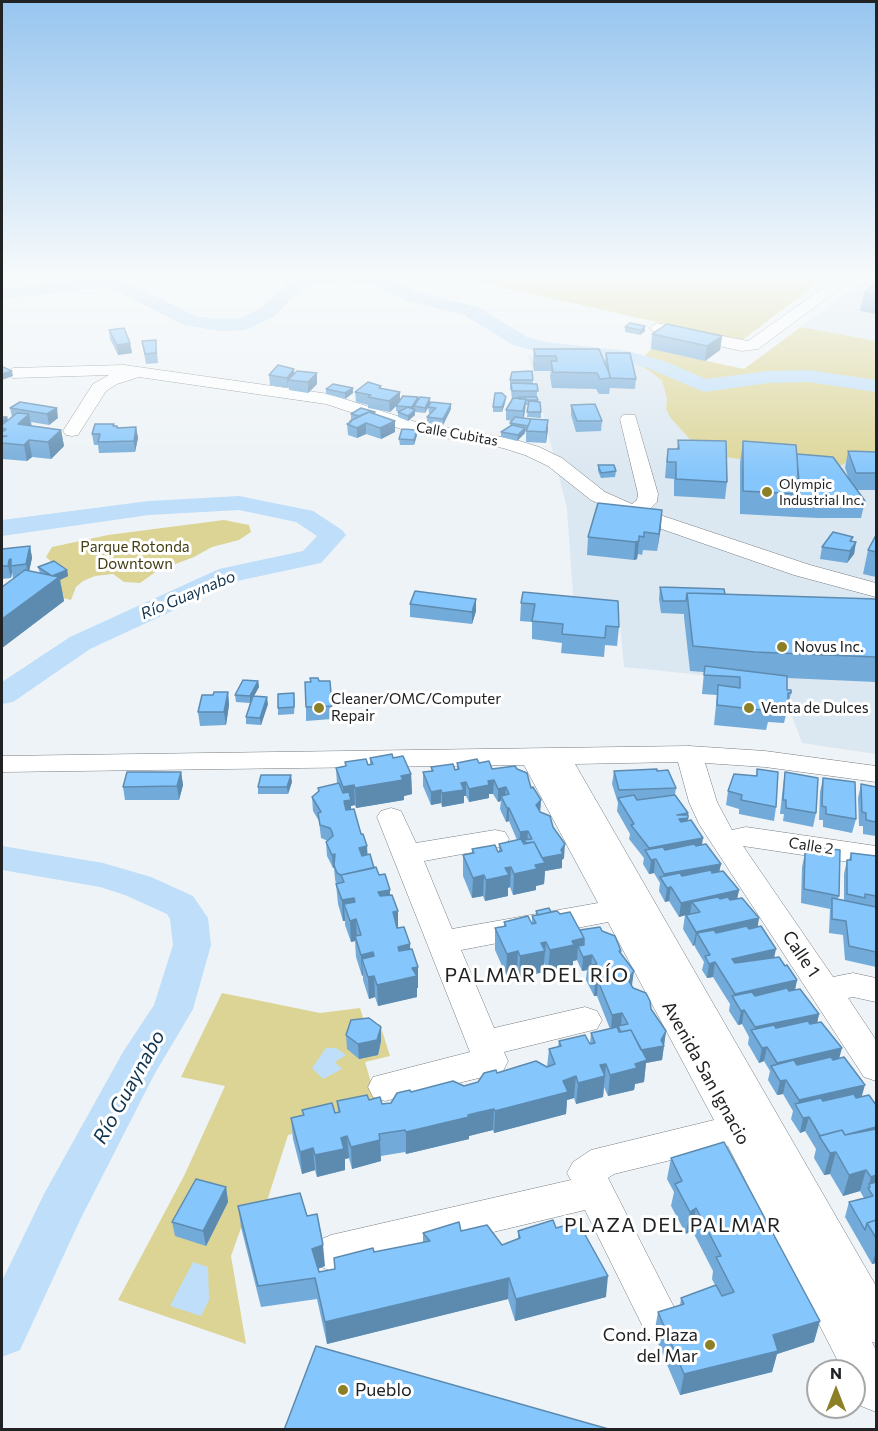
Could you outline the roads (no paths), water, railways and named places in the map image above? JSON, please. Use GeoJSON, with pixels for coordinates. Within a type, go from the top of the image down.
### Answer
{"type":"FeatureCollection","features":[{"type":"Feature","properties":{"kind":"street"},"geometry":{"type":"LineString","coordinates":[[727,343],[752,346],[757,343]]}},
{"type":"Feature","properties":{"kind":"street","name":"Calle Cubitas"},"geometry":{"type":"LineString","coordinates":[[13,373],[102,370],[141,372],[329,399],[416,428],[506,443],[532,451],[555,462],[598,496],[634,513],[802,570],[876,590]]}},
{"type":"Feature","properties":{"kind":"street"},"geometry":{"type":"LineString","coordinates":[[72,431],[88,409],[99,388],[111,380],[141,372]]}},
{"type":"Feature","properties":{"kind":"street"},"geometry":{"type":"LineString","coordinates":[[629,419],[648,494],[647,502],[634,513]]}},
{"type":"Feature","properties":{"kind":"street"},"geometry":{"type":"LineString","coordinates":[[2,764],[688,754],[765,759],[876,774]]}},
{"type":"Feature","properties":{"kind":"street","name":"Calle 1"},"geometry":{"type":"LineString","coordinates":[[688,754],[703,802],[713,824],[736,838],[826,991],[876,1067]]}},
{"type":"Feature","properties":{"kind":"street","name":"Avenida San Ignacio"},"geometry":{"type":"LineString","coordinates":[[546,757],[629,907],[876,1324]]}},
{"type":"Feature","properties":{"kind":"street"},"geometry":{"type":"LineString","coordinates":[[385,1087],[491,1061],[391,817]]}},
{"type":"Feature","properties":{"kind":"street","name":"Calle 2"},"geometry":{"type":"LineString","coordinates":[[736,838],[876,856]]}},
{"type":"Feature","properties":{"kind":"street"},"geometry":{"type":"LineString","coordinates":[[406,855],[495,839]]}},
{"type":"Feature","properties":{"kind":"street"},"geometry":{"type":"LineString","coordinates":[[442,942],[629,907]]}},
{"type":"Feature","properties":{"kind":"street","name":"Avenida San Ignacio"},"geometry":{"type":"LineString","coordinates":[[629,907],[737,1129],[876,1390]]}},
{"type":"Feature","properties":{"kind":"street"},"geometry":{"type":"LineString","coordinates":[[826,991],[854,985],[876,990]]}},
{"type":"Feature","properties":{"kind":"street"},"geometry":{"type":"LineString","coordinates":[[484,1044],[585,1020]]}},
{"type":"Feature","properties":{"kind":"street"},"geometry":{"type":"LineString","coordinates":[[661,1321],[586,1173],[604,1161],[737,1129]]}},
{"type":"Feature","properties":{"kind":"street"},"geometry":{"type":"LineString","coordinates":[[331,1253],[595,1191]]}},
{"type":"Feature","properties":{"kind":"water"},"geometry":{"type":"Polygon","coordinates":[[[326,1048],[336,1048],[346,1055],[335,1062],[342,1069],[323,1079],[312,1068],[326,1048]]]}},
{"type":"Feature","properties":{"kind":"water"},"geometry":{"type":"Polygon","coordinates":[[[193,1262],[208,1267],[209,1300],[201,1316],[170,1306],[193,1262]]]}},
{"type":"Feature","properties":{"kind":"waterway"},"geometry":{"type":"LineString","coordinates":[[526,343],[545,348],[628,357],[657,365],[704,386],[768,377],[808,376],[876,386]]}},
{"type":"Feature","properties":{"kind":"waterway","name":"Río Guaynabo"},"geometry":{"type":"LineString","coordinates":[[2,528],[149,508],[239,503],[304,516],[333,535],[312,557],[229,575],[80,643],[2,695]]}},
{"type":"Feature","properties":{"kind":"waterway","name":"Río Guaynabo"},"geometry":{"type":"LineString","coordinates":[[2,858],[103,875],[138,886],[180,905],[189,918],[192,945],[173,1009],[138,1064],[61,1209],[2,1333]]}},
{"type":"Feature","properties":{"kind":"place","name":"Olympic Industrial Inc."},"geometry":{"type":"Point","coordinates":[767,492]}},
{"type":"Feature","properties":{"kind":"place","name":"Novus Inc."},"geometry":{"type":"Point","coordinates":[782,647]}},
{"type":"Feature","properties":{"kind":"place","name":"Cleaner/OMC/Computer Repair"},"geometry":{"type":"Point","coordinates":[319,708]}},
{"type":"Feature","properties":{"kind":"place","name":"Venta de Dulces"},"geometry":{"type":"Point","coordinates":[749,708]}},
{"type":"Feature","properties":{"kind":"place","name":"Cond. Plaza del Mar"},"geometry":{"type":"Point","coordinates":[710,1345]}},
{"type":"Feature","properties":{"kind":"place","name":"Pueblo"},"geometry":{"type":"Point","coordinates":[343,1390]}},
{"type":"Feature","properties":{"kind":"district","name":"PALMAR DEL RÍO"},"geometry":{"type":"Point","coordinates":[537,975]}},
{"type":"Feature","properties":{"kind":"district","name":"PLAZA DEL PALMAR"},"geometry":{"type":"Point","coordinates":[673,1225]}},
{"type":"Feature","properties":{"kind":"park label","name":"Parque Rotonda Downtown"},"geometry":{"type":"Point","coordinates":[135,556]}}]}
